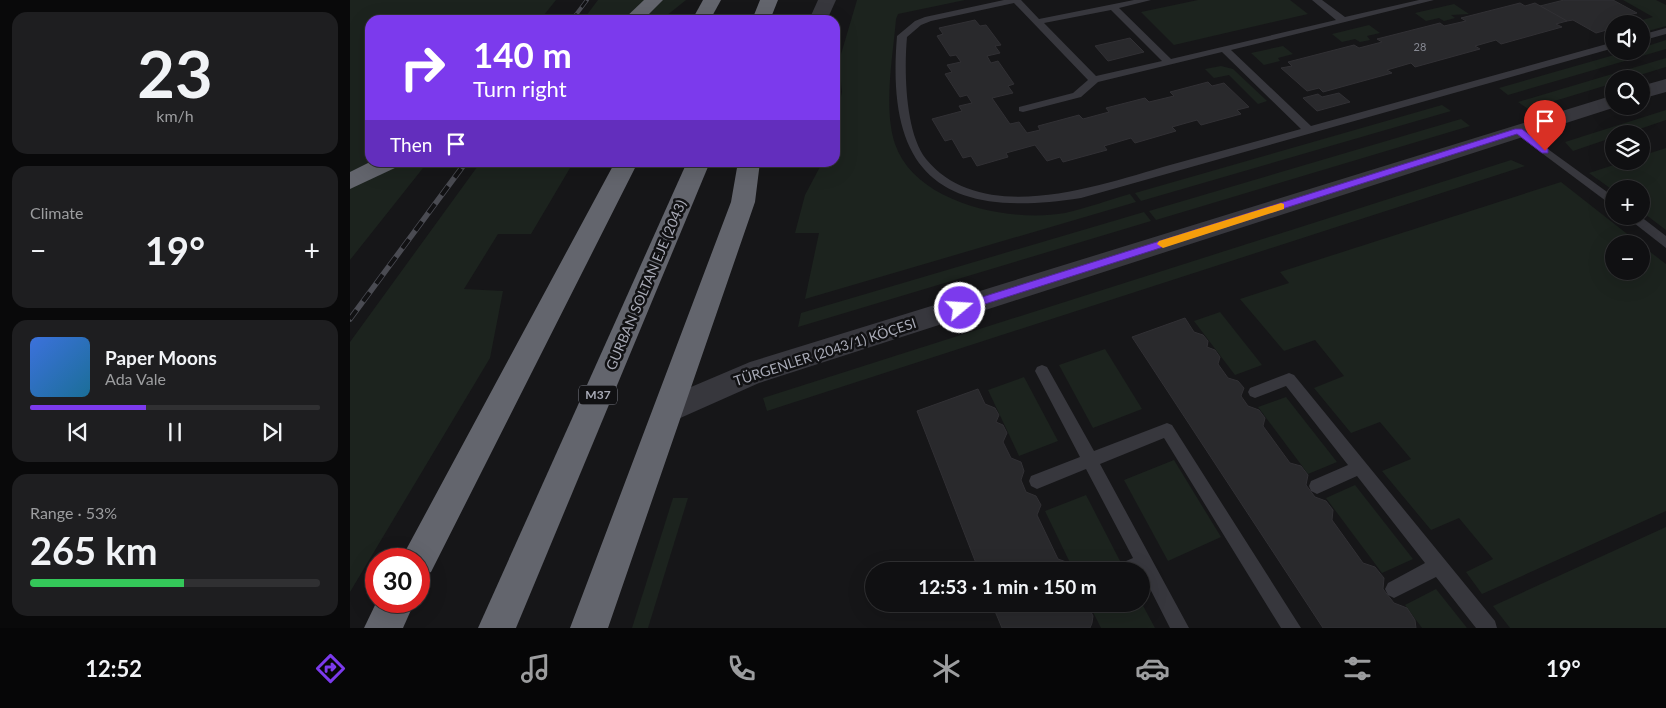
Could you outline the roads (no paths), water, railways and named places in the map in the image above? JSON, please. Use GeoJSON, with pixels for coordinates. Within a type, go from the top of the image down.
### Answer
{"type":"FeatureCollection","features":[{"type":"Feature","properties":{"kind":"highway"},"geometry":{"type":"LineString","coordinates":[[638,15],[654,0]]}},
{"type":"Feature","properties":{"kind":"highway"},"geometry":{"type":"LineString","coordinates":[[704,15],[712,0]]}},
{"type":"Feature","properties":{"kind":"highway"},"geometry":{"type":"LineString","coordinates":[[764,15],[771,0]]}},
{"type":"Feature","properties":{"kind":"highway"},"geometry":{"type":"LineString","coordinates":[[770,15],[771,0]]}},
{"type":"Feature","properties":{"kind":"highway"},"geometry":{"type":"LineString","coordinates":[[350,181],[379,167]]}},
{"type":"Feature","properties":{"kind":"highway"},"geometry":{"type":"LineString","coordinates":[[425,548],[624,167]]}},
{"type":"Feature","properties":{"kind":"highway","name":"GURBAN SOLTAN EJE (2043)"},"geometry":{"type":"LineString","coordinates":[[497,628],[697,167]]}},
{"type":"Feature","properties":{"kind":"highway"},"geometry":{"type":"LineString","coordinates":[[589,628],[743,202],[747,167]]}},
{"type":"Feature","properties":{"kind":"highway"},"geometry":{"type":"LineString","coordinates":[[384,628],[392,613]]}},
{"type":"Feature","properties":{"kind":"street"},"geometry":{"type":"LineString","coordinates":[[820,15],[827,0]]}},
{"type":"Feature","properties":{"kind":"street"},"geometry":{"type":"LineString","coordinates":[[1650,90],[1666,85]]}},
{"type":"Feature","properties":{"kind":"street","name":"TÜRGENLER (2043/1) KÖÇESI"},"geometry":{"type":"LineString","coordinates":[[669,410],[750,374],[1605,104]]}},
{"type":"Feature","properties":{"kind":"street"},"geometry":{"type":"LineString","coordinates":[[743,202],[756,167]]}},
{"type":"Feature","properties":{"kind":"lane"},"geometry":{"type":"LineString","coordinates":[[1094,80],[1016,0],[928,19],[912,27],[902,36],[902,84],[905,112],[914,147],[922,162],[948,185],[988,197],[1018,200],[1048,199],[1081,194],[1605,48]]}},
{"type":"Feature","properties":{"kind":"lane"},"geometry":{"type":"LineString","coordinates":[[1038,22],[1147,0]]}},
{"type":"Feature","properties":{"kind":"lane"},"geometry":{"type":"LineString","coordinates":[[1316,0],[1344,21]]}},
{"type":"Feature","properties":{"kind":"lane"},"geometry":{"type":"LineString","coordinates":[[1023,109],[1077,95],[1094,80],[1430,0]]}},
{"type":"Feature","properties":{"kind":"lane"},"geometry":{"type":"LineString","coordinates":[[1113,7],[1169,62]]}},
{"type":"Feature","properties":{"kind":"lane"},"geometry":{"type":"LineString","coordinates":[[1650,35],[1666,31]]}},
{"type":"Feature","properties":{"kind":"lane"},"geometry":{"type":"LineString","coordinates":[[1224,49],[1309,130]]}},
{"type":"Feature","properties":{"kind":"lane"},"geometry":{"type":"LineString","coordinates":[[1518,131],[1605,196]]}},
{"type":"Feature","properties":{"kind":"lane"},"geometry":{"type":"LineString","coordinates":[[1643,225],[1666,243]]}},
{"type":"Feature","properties":{"kind":"lane"},"geometry":{"type":"LineString","coordinates":[[1042,371],[1144,562]]}},
{"type":"Feature","properties":{"kind":"lane"},"geometry":{"type":"LineString","coordinates":[[1255,392],[1289,379],[1488,628]]}},
{"type":"Feature","properties":{"kind":"lane"},"geometry":{"type":"LineString","coordinates":[[1037,481],[1167,430],[1292,628]]}},
{"type":"Feature","properties":{"kind":"lane"},"geometry":{"type":"LineString","coordinates":[[1317,486],[1360,467]]}},
{"type":"Feature","properties":{"kind":"lane"},"geometry":{"type":"LineString","coordinates":[[1394,589],[1439,566]]}},
{"type":"Feature","properties":{"kind":"lane"},"geometry":{"type":"LineString","coordinates":[[1150,573],[1180,628]]}},
{"type":"Feature","properties":{"kind":"railway"},"geometry":{"type":"LineString","coordinates":[[576,15],[587,0]]}},
{"type":"Feature","properties":{"kind":"railway"},"geometry":{"type":"LineString","coordinates":[[350,319],[462,167]]}}]}
